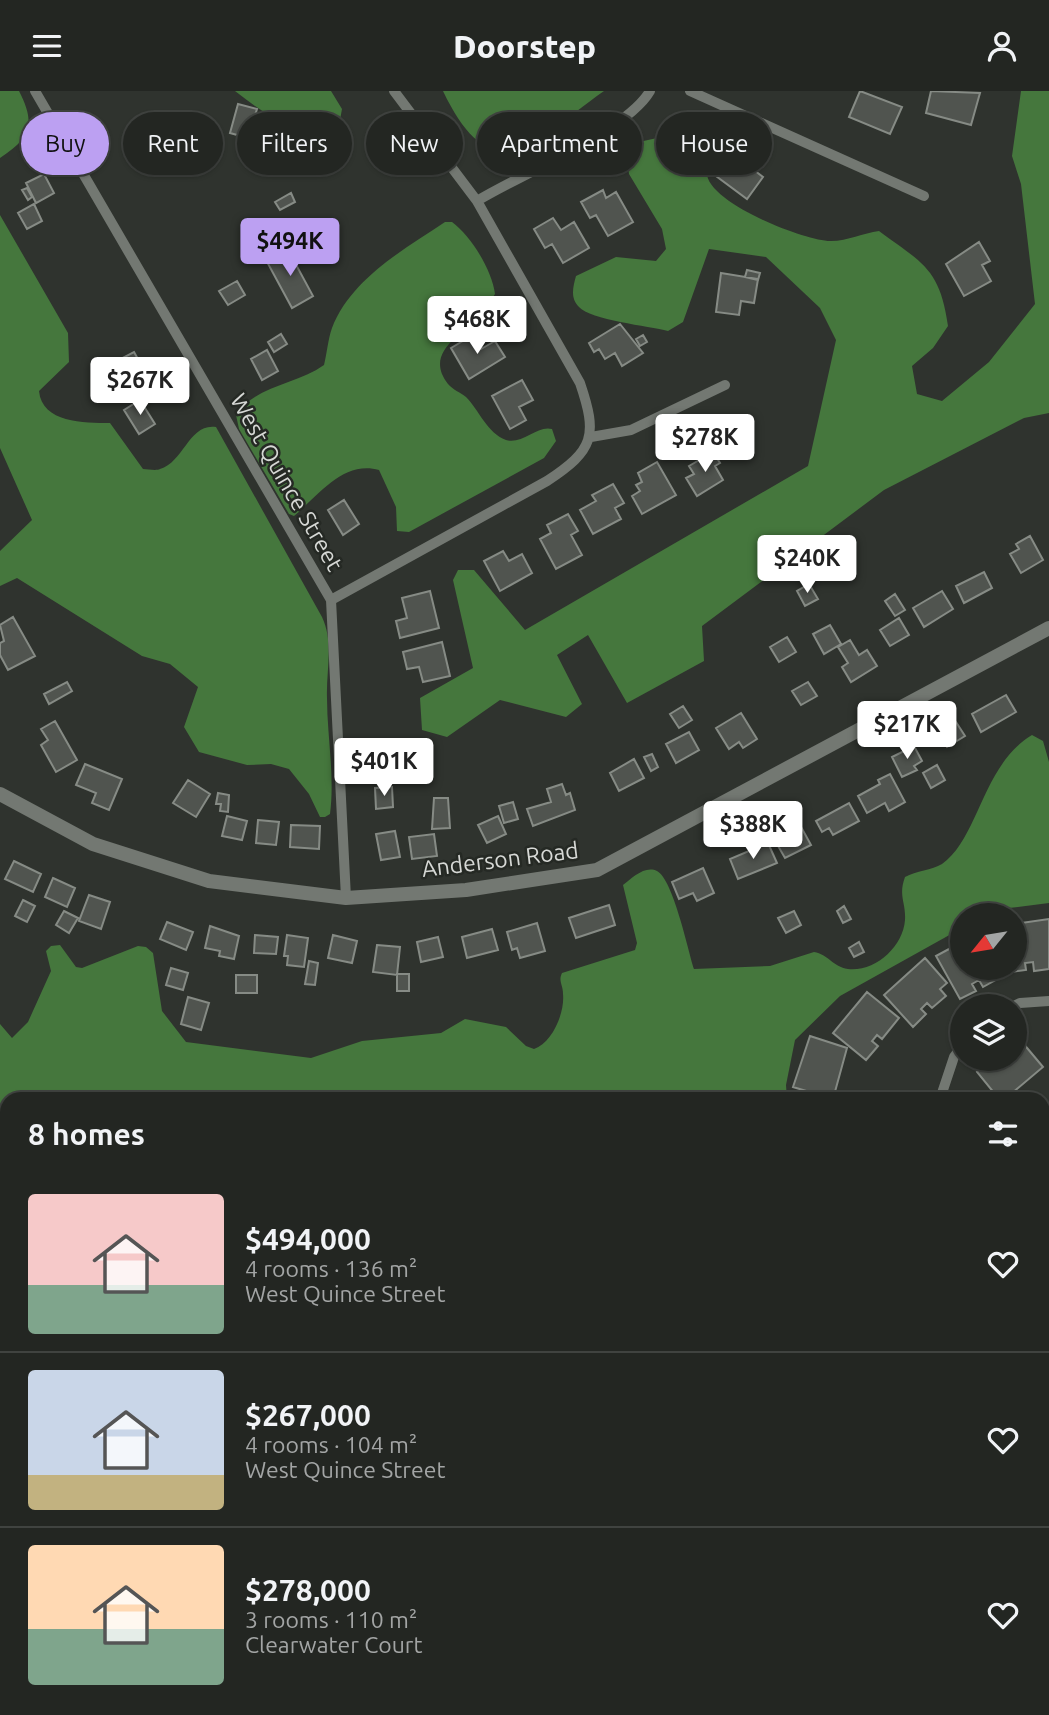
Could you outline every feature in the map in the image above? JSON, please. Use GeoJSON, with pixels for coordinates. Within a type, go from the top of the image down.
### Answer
{"type":"FeatureCollection","features":[{"type":"Feature","properties":{"kind":"street","name":"West Quince Street"},"geometry":{"type":"LineString","coordinates":[[34,91],[331,600],[346,898]]}},
{"type":"Feature","properties":{"kind":"street"},"geometry":{"type":"LineString","coordinates":[[331,600],[547,481],[565,468],[591,437],[591,413],[580,383],[477,201],[394,91]]}},
{"type":"Feature","properties":{"kind":"street"},"geometry":{"type":"LineString","coordinates":[[477,201],[608,130],[643,104],[650,91]]}},
{"type":"Feature","properties":{"kind":"street"},"geometry":{"type":"LineString","coordinates":[[690,91],[924,196]]}},
{"type":"Feature","properties":{"kind":"street"},"geometry":{"type":"LineString","coordinates":[[591,437],[631,430],[725,385]]}},
{"type":"Feature","properties":{"kind":"street","name":"Anderson Road"},"geometry":{"type":"LineString","coordinates":[[0,794],[93,844],[209,881],[346,898],[466,890],[597,870],[1049,628]]}},
{"type":"Feature","properties":{"kind":"street"},"geometry":{"type":"LineString","coordinates":[[1027,1004],[1049,1001]]}},
{"type":"Feature","properties":{"kind":"street"},"geometry":{"type":"LineString","coordinates":[[942,1092],[950,1069]]}},
{"type":"Feature","properties":{"kind":"green space"},"geometry":{"type":"Polygon","coordinates":[[[0,91],[19,91],[28,112],[21,112],[21,140],[0,158],[0,91]]]}},
{"type":"Feature","properties":{"kind":"green space"},"geometry":{"type":"Polygon","coordinates":[[[235,91],[331,91],[342,109],[341,112],[265,112],[235,91]]]}},
{"type":"Feature","properties":{"kind":"green space"},"geometry":{"type":"Polygon","coordinates":[[[443,91],[604,91],[576,112],[477,112],[477,139],[463,125],[463,112],[455,112],[443,91]]]}},
{"type":"Feature","properties":{"kind":"green space"},"geometry":{"type":"Polygon","coordinates":[[[1021,91],[1049,91],[1049,413],[1024,418],[884,490],[702,626],[704,661],[627,703],[588,635],[557,655],[582,704],[566,717],[500,700],[447,737],[422,730],[420,698],[473,668],[453,580],[458,570],[474,570],[525,630],[808,466],[836,340],[820,308],[766,257],[709,249],[683,322],[668,331],[595,316],[576,304],[573,292],[576,276],[616,257],[656,261],[666,249],[662,229],[630,175],[642,175],[642,141],[656,138],[656,175],[708,175],[710,182],[720,194],[737,206],[780,227],[819,240],[831,241],[879,231],[918,260],[927,269],[940,291],[948,326],[933,348],[912,366],[917,394],[942,401],[989,362],[1035,304],[1021,184],[1012,156],[1021,91]]]}},
{"type":"Feature","properties":{"kind":"green space"},"geometry":{"type":"Polygon","coordinates":[[[0,215],[68,333],[69,362],[39,391],[42,402],[56,415],[66,419],[110,423],[143,469],[158,470],[168,465],[199,431],[216,427],[322,617],[329,646],[327,698],[332,785],[330,814],[325,817],[320,817],[309,794],[289,769],[271,764],[247,765],[199,752],[184,727],[198,687],[170,664],[142,656],[17,578],[0,586],[0,551],[32,520],[0,448],[0,215]]]}},
{"type":"Feature","properties":{"kind":"green space"},"geometry":{"type":"Polygon","coordinates":[[[445,222],[452,222],[473,245],[490,275],[495,294],[480,316],[447,346],[440,363],[442,373],[448,384],[471,402],[488,427],[499,437],[512,441],[541,430],[552,429],[556,441],[544,458],[409,532],[397,531],[396,507],[379,470],[366,468],[343,475],[294,516],[289,514],[239,429],[236,415],[254,397],[324,365],[332,328],[352,295],[380,267],[445,222]]]}},
{"type":"Feature","properties":{"kind":"green space"},"geometry":{"type":"Polygon","coordinates":[[[1032,735],[1043,741],[1049,762],[1049,903],[1027,906],[1027,903],[950,903],[950,935],[840,996],[795,1040],[786,1092],[0,1092],[0,1024],[12,1038],[28,1022],[51,971],[46,951],[51,946],[60,945],[76,967],[82,968],[138,946],[146,947],[153,953],[162,1011],[186,1042],[311,1058],[362,1041],[441,1033],[465,1019],[506,1027],[526,1046],[534,1049],[540,1046],[552,1034],[562,1010],[562,973],[635,950],[637,943],[623,885],[648,870],[657,871],[669,887],[694,969],[770,966],[814,952],[848,969],[868,966],[886,956],[903,930],[905,914],[902,889],[905,877],[942,864],[954,852],[965,837],[1002,764],[1015,748],[1032,735]]]}},
{"type":"Feature","properties":{"kind":"building"},"geometry":{"type":"Polygon","coordinates":[[[860,91],[902,107],[890,134],[849,117],[860,91]]]}},
{"type":"Feature","properties":{"kind":"building"},"geometry":{"type":"Polygon","coordinates":[[[931,91],[980,93],[971,125],[926,113],[931,91]]]}},
{"type":"Feature","properties":{"kind":"building"},"geometry":{"type":"Polygon","coordinates":[[[238,104],[257,109],[256,112],[237,112],[237,135],[230,133],[238,104]]]}},
{"type":"Feature","properties":{"kind":"building"},"geometry":{"type":"Polygon","coordinates":[[[45,175],[54,193],[36,203],[26,183],[45,175]]]}},
{"type":"Feature","properties":{"kind":"building"},"geometry":{"type":"Polygon","coordinates":[[[760,175],[763,177],[747,199],[716,176],[760,175]]]}},
{"type":"Feature","properties":{"kind":"building"},"geometry":{"type":"Polygon","coordinates":[[[27,188],[32,197],[28,200],[22,190],[27,188]]]}},
{"type":"Feature","properties":{"kind":"building"},"geometry":{"type":"Polygon","coordinates":[[[603,190],[606,198],[616,192],[633,222],[608,236],[596,215],[590,218],[581,202],[603,190]]]}},
{"type":"Feature","properties":{"kind":"building"},"geometry":{"type":"Polygon","coordinates":[[[291,193],[295,202],[280,210],[275,202],[291,193]]]}},
{"type":"Feature","properties":{"kind":"building"},"geometry":{"type":"Polygon","coordinates":[[[34,204],[42,221],[27,229],[18,213],[34,204]]]}},
{"type":"Feature","properties":{"kind":"building"},"geometry":{"type":"Polygon","coordinates":[[[553,218],[561,230],[574,222],[589,248],[563,263],[552,244],[545,248],[534,229],[553,218]]]}},
{"type":"Feature","properties":{"kind":"building"},"geometry":{"type":"Polygon","coordinates":[[[979,242],[990,261],[982,265],[991,281],[964,296],[946,264],[979,242]]]}},
{"type":"Feature","properties":{"kind":"building"},"geometry":{"type":"Polygon","coordinates":[[[287,248],[313,296],[292,308],[266,260],[287,248]]]}},
{"type":"Feature","properties":{"kind":"building"},"geometry":{"type":"Polygon","coordinates":[[[747,270],[760,273],[758,280],[745,277],[747,270]]]}},
{"type":"Feature","properties":{"kind":"building"},"geometry":{"type":"Polygon","coordinates":[[[721,273],[758,279],[754,303],[741,301],[739,315],[716,312],[721,273]]]}},
{"type":"Feature","properties":{"kind":"building"},"geometry":{"type":"Polygon","coordinates":[[[237,281],[245,295],[228,305],[219,291],[237,281]]]}},
{"type":"Feature","properties":{"kind":"building"},"geometry":{"type":"Polygon","coordinates":[[[620,324],[643,353],[622,366],[615,353],[605,359],[599,349],[594,352],[589,343],[620,324]]]}},
{"type":"Feature","properties":{"kind":"building"},"geometry":{"type":"Polygon","coordinates":[[[281,334],[287,344],[274,352],[268,342],[281,334]]]}},
{"type":"Feature","properties":{"kind":"building"},"geometry":{"type":"Polygon","coordinates":[[[473,335],[481,349],[495,341],[505,357],[469,379],[451,348],[473,335]]]}},
{"type":"Feature","properties":{"kind":"building"},"geometry":{"type":"Polygon","coordinates":[[[643,335],[647,342],[640,346],[636,339],[643,335]]]}},
{"type":"Feature","properties":{"kind":"building"},"geometry":{"type":"Polygon","coordinates":[[[267,350],[278,371],[262,380],[251,359],[267,350]]]}},
{"type":"Feature","properties":{"kind":"building"},"geometry":{"type":"Polygon","coordinates":[[[134,352],[143,368],[120,381],[111,364],[134,352]]]}},
{"type":"Feature","properties":{"kind":"building"},"geometry":{"type":"Polygon","coordinates":[[[522,380],[533,400],[519,407],[526,420],[510,429],[492,396],[522,380]]]}},
{"type":"Feature","properties":{"kind":"building"},"geometry":{"type":"Polygon","coordinates":[[[140,400],[155,424],[139,434],[124,410],[140,400]]]}},
{"type":"Feature","properties":{"kind":"building"},"geometry":{"type":"Polygon","coordinates":[[[713,452],[720,463],[715,466],[723,480],[697,496],[686,478],[694,474],[689,466],[713,452]]]}},
{"type":"Feature","properties":{"kind":"building"},"geometry":{"type":"Polygon","coordinates":[[[657,462],[676,495],[642,514],[632,496],[640,491],[636,485],[642,482],[638,473],[657,462]]]}},
{"type":"Feature","properties":{"kind":"building"},"geometry":{"type":"Polygon","coordinates":[[[613,484],[624,503],[615,508],[621,519],[593,534],[580,510],[596,501],[592,495],[613,484]]]}},
{"type":"Feature","properties":{"kind":"building"},"geometry":{"type":"Polygon","coordinates":[[[344,500],[359,524],[343,535],[328,510],[344,500]]]}},
{"type":"Feature","properties":{"kind":"building"},"geometry":{"type":"Polygon","coordinates":[[[568,514],[578,531],[571,535],[582,555],[556,569],[540,539],[551,533],[547,525],[568,514]]]}},
{"type":"Feature","properties":{"kind":"building"},"geometry":{"type":"Polygon","coordinates":[[[1030,536],[1043,560],[1021,573],[1010,554],[1019,549],[1016,544],[1030,536]]]}},
{"type":"Feature","properties":{"kind":"building"},"geometry":{"type":"Polygon","coordinates":[[[503,551],[509,561],[522,554],[532,573],[500,591],[484,561],[503,551]]]}},
{"type":"Feature","properties":{"kind":"building"},"geometry":{"type":"Polygon","coordinates":[[[984,572],[992,588],[964,603],[956,586],[984,572]]]}},
{"type":"Feature","properties":{"kind":"building"},"geometry":{"type":"Polygon","coordinates":[[[809,584],[818,599],[805,606],[797,591],[809,584]]]}},
{"type":"Feature","properties":{"kind":"building"},"geometry":{"type":"Polygon","coordinates":[[[430,591],[439,628],[400,638],[396,621],[407,618],[402,598],[430,591]]]}},
{"type":"Feature","properties":{"kind":"building"},"geometry":{"type":"Polygon","coordinates":[[[942,591],[953,609],[924,627],[913,608],[942,591]]]}},
{"type":"Feature","properties":{"kind":"building"},"geometry":{"type":"Polygon","coordinates":[[[895,594],[905,610],[895,616],[885,601],[895,594]]]}},
{"type":"Feature","properties":{"kind":"building"},"geometry":{"type":"Polygon","coordinates":[[[13,617],[35,656],[8,670],[0,655],[0,643],[4,641],[0,625],[13,617]]]}},
{"type":"Feature","properties":{"kind":"building"},"geometry":{"type":"Polygon","coordinates":[[[899,618],[909,635],[890,646],[880,630],[899,618]]]}},
{"type":"Feature","properties":{"kind":"building"},"geometry":{"type":"Polygon","coordinates":[[[830,625],[841,644],[824,654],[813,634],[830,625]]]}},
{"type":"Feature","properties":{"kind":"building"},"geometry":{"type":"Polygon","coordinates":[[[787,637],[796,652],[779,662],[770,647],[787,637]]]}},
{"type":"Feature","properties":{"kind":"building"},"geometry":{"type":"Polygon","coordinates":[[[850,640],[859,655],[867,650],[877,666],[851,682],[842,667],[848,663],[838,647],[850,640]]]}},
{"type":"Feature","properties":{"kind":"building"},"geometry":{"type":"Polygon","coordinates":[[[442,642],[450,676],[423,682],[419,667],[407,669],[403,652],[442,642]]]}},
{"type":"Feature","properties":{"kind":"building"},"geometry":{"type":"Polygon","coordinates":[[[67,682],[72,691],[49,704],[44,694],[67,682]]]}},
{"type":"Feature","properties":{"kind":"building"},"geometry":{"type":"Polygon","coordinates":[[[808,682],[817,696],[801,705],[792,691],[808,682]]]}},
{"type":"Feature","properties":{"kind":"building"},"geometry":{"type":"Polygon","coordinates":[[[1006,695],[1016,712],[981,732],[972,714],[1006,695]]]}},
{"type":"Feature","properties":{"kind":"building"},"geometry":{"type":"Polygon","coordinates":[[[683,706],[692,720],[679,728],[670,714],[683,706]]]}},
{"type":"Feature","properties":{"kind":"building"},"geometry":{"type":"Polygon","coordinates":[[[741,713],[757,739],[743,748],[739,742],[729,749],[716,728],[741,713]]]}},
{"type":"Feature","properties":{"kind":"building"},"geometry":{"type":"Polygon","coordinates":[[[55,721],[77,760],[56,772],[41,745],[48,740],[41,729],[55,721]]]}},
{"type":"Feature","properties":{"kind":"building"},"geometry":{"type":"Polygon","coordinates":[[[956,722],[965,736],[947,747],[938,733],[956,722]]]}},
{"type":"Feature","properties":{"kind":"building"},"geometry":{"type":"Polygon","coordinates":[[[689,732],[699,750],[676,763],[666,744],[689,732]]]}},
{"type":"Feature","properties":{"kind":"building"},"geometry":{"type":"Polygon","coordinates":[[[914,746],[922,761],[914,766],[917,770],[902,777],[892,757],[914,746]]]}},
{"type":"Feature","properties":{"kind":"building"},"geometry":{"type":"Polygon","coordinates":[[[652,754],[658,767],[651,771],[644,757],[652,754]]]}},
{"type":"Feature","properties":{"kind":"building"},"geometry":{"type":"Polygon","coordinates":[[[634,759],[644,778],[619,791],[610,773],[634,759]]]}},
{"type":"Feature","properties":{"kind":"building"},"geometry":{"type":"Polygon","coordinates":[[[85,764],[122,779],[109,810],[92,803],[96,793],[76,785],[85,764]]]}},
{"type":"Feature","properties":{"kind":"building"},"geometry":{"type":"Polygon","coordinates":[[[937,765],[945,780],[931,788],[923,773],[937,765]]]}},
{"type":"Feature","properties":{"kind":"building"},"geometry":{"type":"Polygon","coordinates":[[[890,774],[905,802],[889,811],[885,803],[867,813],[858,796],[880,784],[878,780],[890,774]]]}},
{"type":"Feature","properties":{"kind":"building"},"geometry":{"type":"Polygon","coordinates":[[[188,780],[210,794],[196,817],[173,803],[188,780]]]}},
{"type":"Feature","properties":{"kind":"building"},"geometry":{"type":"Polygon","coordinates":[[[562,784],[566,795],[570,793],[575,810],[533,826],[527,809],[551,802],[547,789],[562,784]]]}},
{"type":"Feature","properties":{"kind":"building"},"geometry":{"type":"Polygon","coordinates":[[[392,787],[393,807],[376,809],[375,788],[392,787]]]}},
{"type":"Feature","properties":{"kind":"building"},"geometry":{"type":"Polygon","coordinates":[[[218,793],[229,795],[228,812],[220,811],[221,804],[216,804],[218,793]]]}},
{"type":"Feature","properties":{"kind":"building"},"geometry":{"type":"Polygon","coordinates":[[[434,798],[448,798],[450,828],[432,829],[434,798]]]}},
{"type":"Feature","properties":{"kind":"building"},"geometry":{"type":"Polygon","coordinates":[[[513,802],[518,819],[504,823],[499,806],[513,802]]]}},
{"type":"Feature","properties":{"kind":"building"},"geometry":{"type":"Polygon","coordinates":[[[849,803],[859,821],[833,835],[829,828],[822,832],[816,821],[849,803]]]}},
{"type":"Feature","properties":{"kind":"building"},"geometry":{"type":"Polygon","coordinates":[[[227,816],[247,821],[242,840],[222,836],[227,816]]]}},
{"type":"Feature","properties":{"kind":"building"},"geometry":{"type":"Polygon","coordinates":[[[498,816],[506,834],[487,843],[478,825],[498,816]]]}},
{"type":"Feature","properties":{"kind":"building"},"geometry":{"type":"Polygon","coordinates":[[[258,820],[279,822],[276,845],[256,843],[258,820]]]}},
{"type":"Feature","properties":{"kind":"building"},"geometry":{"type":"Polygon","coordinates":[[[291,825],[320,826],[319,849],[290,847],[291,825]]]}},
{"type":"Feature","properties":{"kind":"building"},"geometry":{"type":"Polygon","coordinates":[[[800,825],[811,845],[785,858],[774,839],[800,825]]]}},
{"type":"Feature","properties":{"kind":"building"},"geometry":{"type":"Polygon","coordinates":[[[395,831],[400,857],[381,860],[376,834],[395,831]]]}},
{"type":"Feature","properties":{"kind":"building"},"geometry":{"type":"Polygon","coordinates":[[[434,834],[437,856],[412,859],[409,837],[434,834]]]}},
{"type":"Feature","properties":{"kind":"building"},"geometry":{"type":"Polygon","coordinates":[[[768,843],[777,863],[738,879],[730,859],[768,843]]]}},
{"type":"Feature","properties":{"kind":"building"},"geometry":{"type":"Polygon","coordinates":[[[14,861],[41,874],[33,892],[5,879],[14,861]]]}},
{"type":"Feature","properties":{"kind":"building"},"geometry":{"type":"Polygon","coordinates":[[[703,868],[714,893],[697,901],[693,893],[679,899],[672,882],[703,868]]]}},
{"type":"Feature","properties":{"kind":"building"},"geometry":{"type":"Polygon","coordinates":[[[53,878],[75,888],[67,907],[45,897],[53,878]]]}},
{"type":"Feature","properties":{"kind":"building"},"geometry":{"type":"Polygon","coordinates":[[[89,895],[110,902],[101,929],[79,921],[89,895]]]}},
{"type":"Feature","properties":{"kind":"building"},"geometry":{"type":"Polygon","coordinates":[[[23,900],[35,906],[27,922],[15,916],[23,900]]]}},
{"type":"Feature","properties":{"kind":"building"},"geometry":{"type":"Polygon","coordinates":[[[609,905],[615,925],[576,938],[569,918],[609,905]]]}},
{"type":"Feature","properties":{"kind":"building"},"geometry":{"type":"Polygon","coordinates":[[[844,906],[851,919],[843,923],[837,911],[844,906]]]}},
{"type":"Feature","properties":{"kind":"building"},"geometry":{"type":"Polygon","coordinates":[[[64,911],[78,918],[69,933],[56,925],[64,911]]]}},
{"type":"Feature","properties":{"kind":"building"},"geometry":{"type":"Polygon","coordinates":[[[794,911],[801,925],[786,933],[778,918],[794,911]]]}},
{"type":"Feature","properties":{"kind":"building"},"geometry":{"type":"Polygon","coordinates":[[[1049,919],[1049,969],[1034,971],[1033,962],[1027,963],[1027,922],[1049,919]]]}},
{"type":"Feature","properties":{"kind":"building"},"geometry":{"type":"Polygon","coordinates":[[[167,922],[193,932],[186,950],[160,939],[167,922]]]}},
{"type":"Feature","properties":{"kind":"building"},"geometry":{"type":"Polygon","coordinates":[[[537,923],[545,951],[520,958],[517,948],[512,950],[507,932],[537,923]]]}},
{"type":"Feature","properties":{"kind":"building"},"geometry":{"type":"Polygon","coordinates":[[[210,926],[239,936],[234,959],[219,956],[220,951],[205,948],[210,926]]]}},
{"type":"Feature","properties":{"kind":"building"},"geometry":{"type":"Polygon","coordinates":[[[492,929],[498,950],[467,958],[462,937],[492,929]]]}},
{"type":"Feature","properties":{"kind":"building"},"geometry":{"type":"Polygon","coordinates":[[[255,935],[278,937],[276,954],[254,953],[255,935]]]}},
{"type":"Feature","properties":{"kind":"building"},"geometry":{"type":"Polygon","coordinates":[[[287,935],[308,938],[304,967],[287,965],[288,956],[284,956],[287,935]]]}},
{"type":"Feature","properties":{"kind":"building"},"geometry":{"type":"Polygon","coordinates":[[[333,935],[357,941],[352,963],[328,958],[333,935]]]}},
{"type":"Feature","properties":{"kind":"building"},"geometry":{"type":"Polygon","coordinates":[[[438,937],[443,957],[421,962],[417,942],[438,937]]]}},
{"type":"Feature","properties":{"kind":"building"},"geometry":{"type":"Polygon","coordinates":[[[859,942],[864,952],[854,957],[849,948],[859,942]]]}},
{"type":"Feature","properties":{"kind":"building"},"geometry":{"type":"Polygon","coordinates":[[[377,945],[400,947],[397,975],[373,972],[377,945]]]}},
{"type":"Feature","properties":{"kind":"building"},"geometry":{"type":"Polygon","coordinates":[[[950,948],[950,980],[979,980],[972,984],[976,991],[957,994],[936,956],[950,948]]]}},
{"type":"Feature","properties":{"kind":"building"},"geometry":{"type":"Polygon","coordinates":[[[925,958],[947,983],[940,989],[946,996],[932,1008],[927,1003],[921,1009],[926,1014],[913,1027],[884,995],[925,958]]]}},
{"type":"Feature","properties":{"kind":"building"},"geometry":{"type":"Polygon","coordinates":[[[309,961],[318,963],[315,985],[305,984],[309,961]]]}},
{"type":"Feature","properties":{"kind":"building"},"geometry":{"type":"Polygon","coordinates":[[[171,968],[188,973],[183,990],[166,985],[171,968]]]}},
{"type":"Feature","properties":{"kind":"building"},"geometry":{"type":"Polygon","coordinates":[[[397,974],[409,974],[409,991],[397,991],[397,974]]]}},
{"type":"Feature","properties":{"kind":"building"},"geometry":{"type":"Polygon","coordinates":[[[236,975],[257,975],[257,993],[236,993],[236,975]]]}},
{"type":"Feature","properties":{"kind":"building"},"geometry":{"type":"Polygon","coordinates":[[[979,980],[995,980],[983,987],[979,980]]]}},
{"type":"Feature","properties":{"kind":"building"},"geometry":{"type":"Polygon","coordinates":[[[867,992],[899,1018],[882,1039],[877,1035],[872,1041],[878,1046],[866,1060],[833,1033],[867,992]]]}},
{"type":"Feature","properties":{"kind":"building"},"geometry":{"type":"Polygon","coordinates":[[[188,997],[209,1003],[201,1030],[181,1024],[188,997]]]}},
{"type":"Feature","properties":{"kind":"building"},"geometry":{"type":"Polygon","coordinates":[[[810,1036],[847,1048],[835,1092],[810,1092],[793,1087],[810,1036]]]}},
{"type":"Feature","properties":{"kind":"building"},"geometry":{"type":"Polygon","coordinates":[[[1027,1048],[1043,1067],[1013,1092],[993,1092],[977,1072],[1027,1071],[1027,1048]]]}}]}
